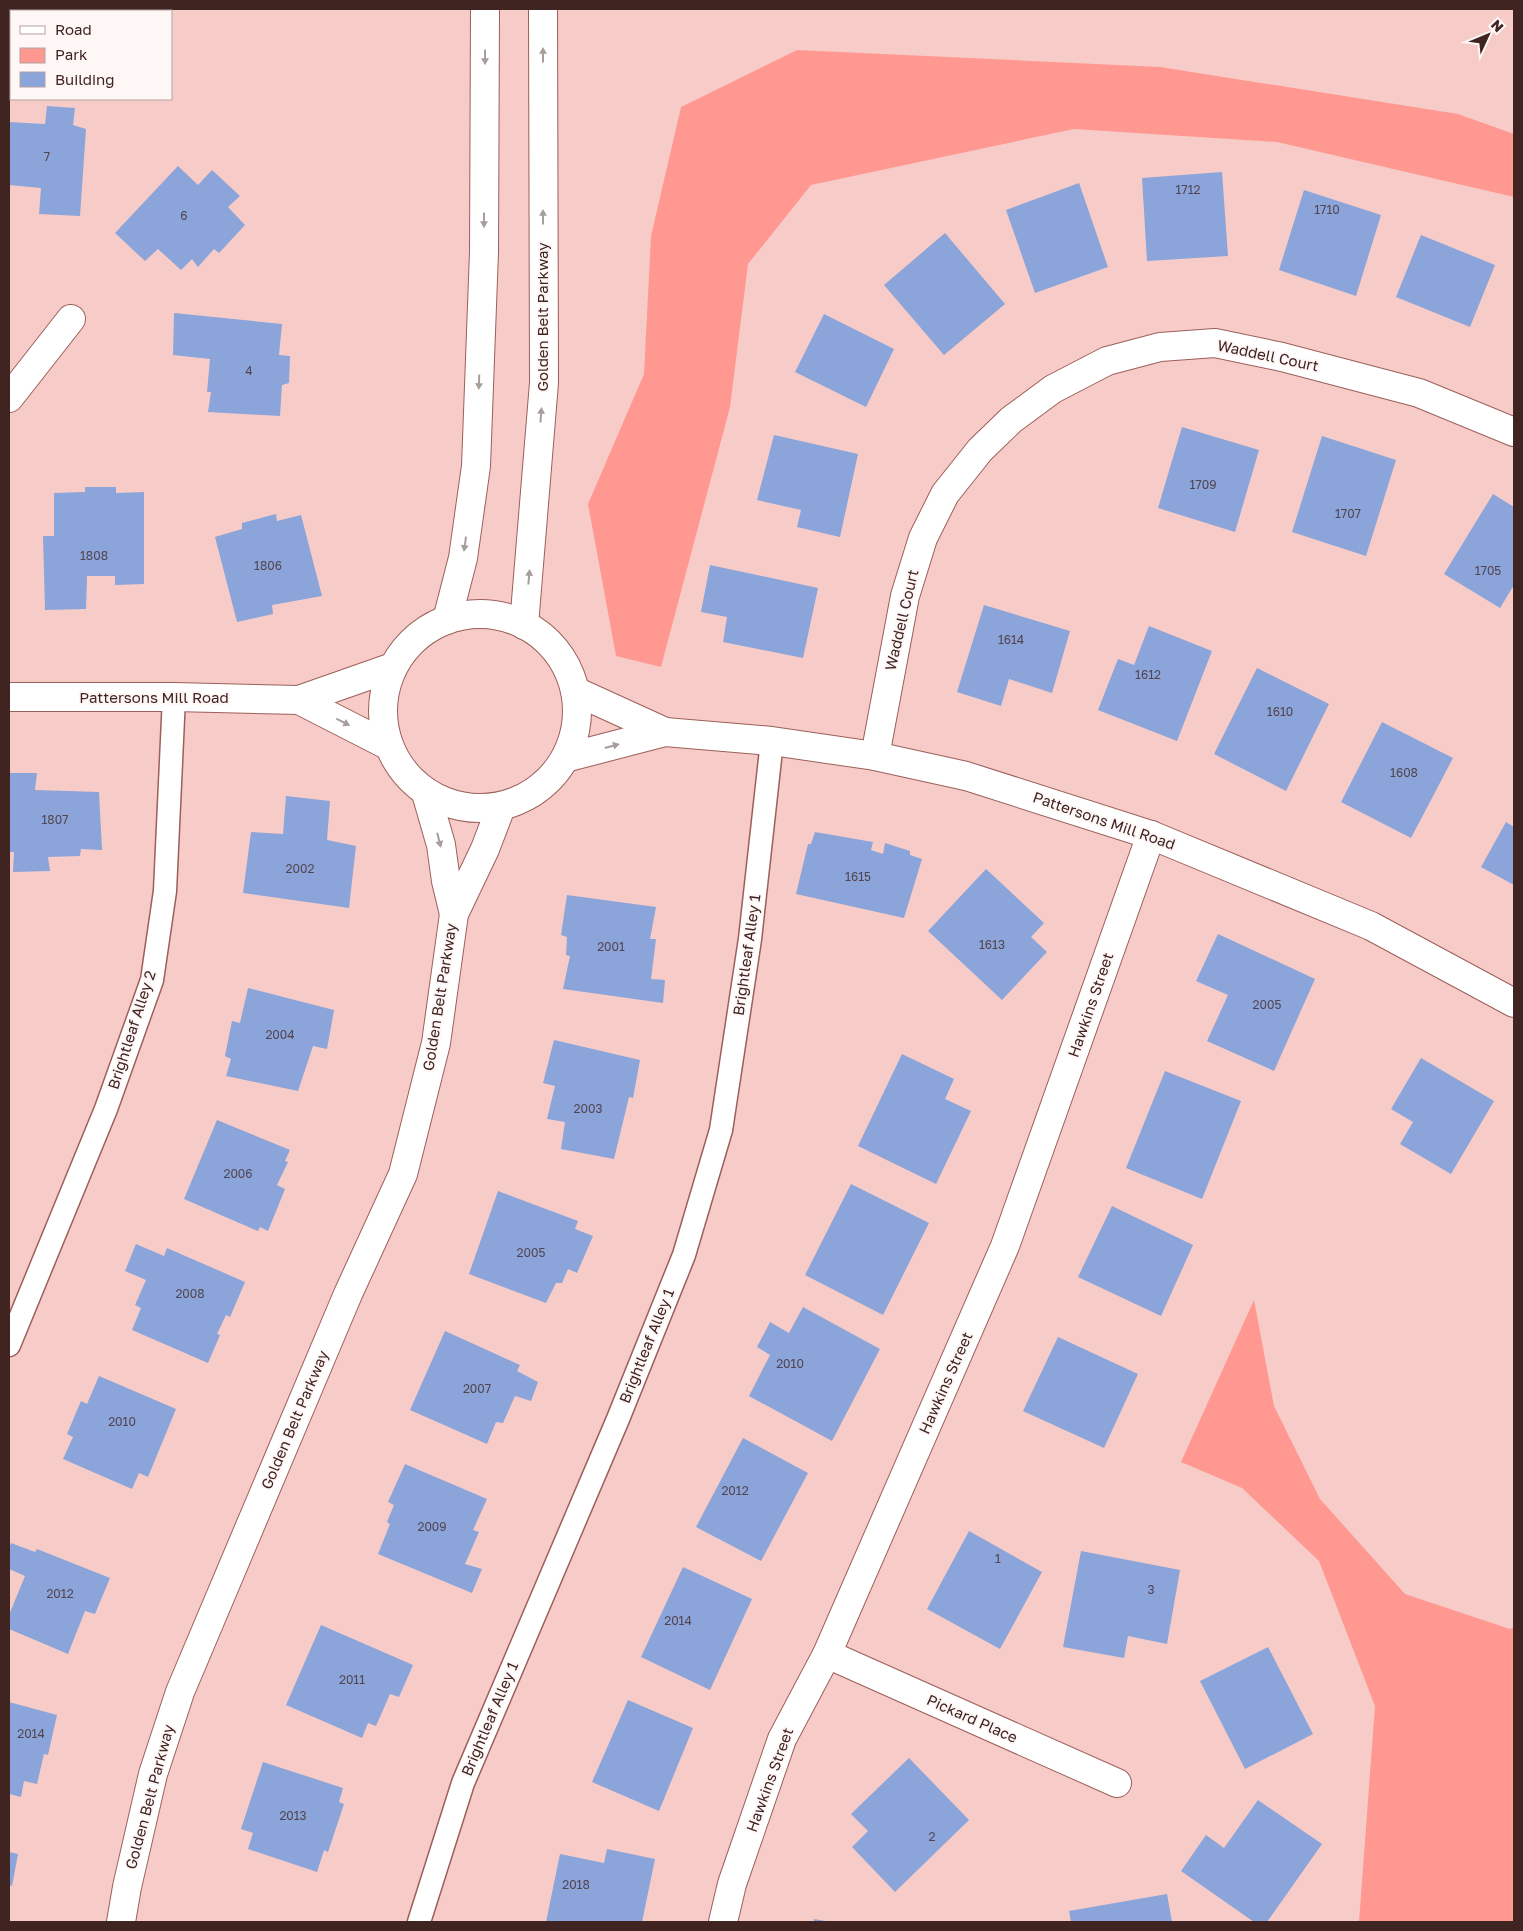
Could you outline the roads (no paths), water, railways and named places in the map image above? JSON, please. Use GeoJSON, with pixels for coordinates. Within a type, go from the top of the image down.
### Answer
{"type":"FeatureCollection","features":[{"type":"Feature","properties":{"kind":"street"},"geometry":{"type":"LineString","coordinates":[[446,620],[463,558],[476,466],[484,252],[485,9]]}},
{"type":"Feature","properties":{"kind":"street","name":"Golden Belt Parkway"},"geometry":{"type":"LineString","coordinates":[[524,625],[544,384],[543,9]]}},
{"type":"Feature","properties":{"kind":"street"},"geometry":{"type":"LineString","coordinates":[[9,398],[71,320]]}},
{"type":"Feature","properties":{"kind":"street","name":"Waddell Court"},"geometry":{"type":"LineString","coordinates":[[875,756],[904,596],[923,538],[945,494],[980,450],[1011,420],[1053,389],[1107,361],[1160,347],[1215,343],[1282,357],[1419,393],[1514,432]]}},
{"type":"Feature","properties":{"kind":"street"},"geometry":{"type":"LineString","coordinates":[[473,614],[490,615],[499,616],[524,625],[548,642],[565,664],[575,691],[577,714],[574,737],[565,758],[549,780],[542,786],[527,797],[501,807],[475,808],[450,804],[426,793],[404,772],[389,746],[383,719],[384,692],[393,667],[406,647],[425,631],[446,620],[473,614]]}},
{"type":"Feature","properties":{"kind":"street","name":"Pattersons Mill Road"},"geometry":{"type":"LineString","coordinates":[[9,697],[174,697],[299,700],[393,667]]}},
{"type":"Feature","properties":{"kind":"street","name":"Pattersons Mill Road"},"geometry":{"type":"LineString","coordinates":[[575,691],[665,732]]}},
{"type":"Feature","properties":{"kind":"street","name":"Pattersons Mill Road"},"geometry":{"type":"LineString","coordinates":[[299,700],[389,746]]}},
{"type":"Feature","properties":{"kind":"street","name":"Pattersons Mill Road"},"geometry":{"type":"LineString","coordinates":[[565,758],[665,732],[772,741],[875,756],[966,776],[1150,835],[1372,926],[1514,1003]]}},
{"type":"Feature","properties":{"kind":"street","name":"Golden Belt Parkway"},"geometry":{"type":"LineString","coordinates":[[426,793],[441,845],[446,881],[454,914]]}},
{"type":"Feature","properties":{"kind":"street","name":"Golden Belt Parkway"},"geometry":{"type":"LineString","coordinates":[[121,1922],[127,1887],[153,1774],[180,1692],[348,1294],[403,1174],[436,1043],[454,914],[485,849],[501,807]]}},
{"type":"Feature","properties":{"kind":"street","name":"Hawkins Street"},"geometry":{"type":"LineString","coordinates":[[724,1922],[732,1884],[782,1739],[827,1654],[1005,1246],[1150,835]]}},
{"type":"Feature","properties":{"kind":"street","name":"Pickard Place"},"geometry":{"type":"LineString","coordinates":[[827,1654],[1117,1783]]}},
{"type":"Feature","properties":{"kind":"lane","name":"Brightleaf Alley 2"},"geometry":{"type":"LineString","coordinates":[[9,1345],[106,1109],[152,980],[165,891],[174,697]]}},
{"type":"Feature","properties":{"kind":"lane","name":"Brightleaf Alley 1"},"geometry":{"type":"LineString","coordinates":[[419,1922],[463,1783],[618,1418],[684,1256],[721,1130],[750,939],[772,741]]}}]}
